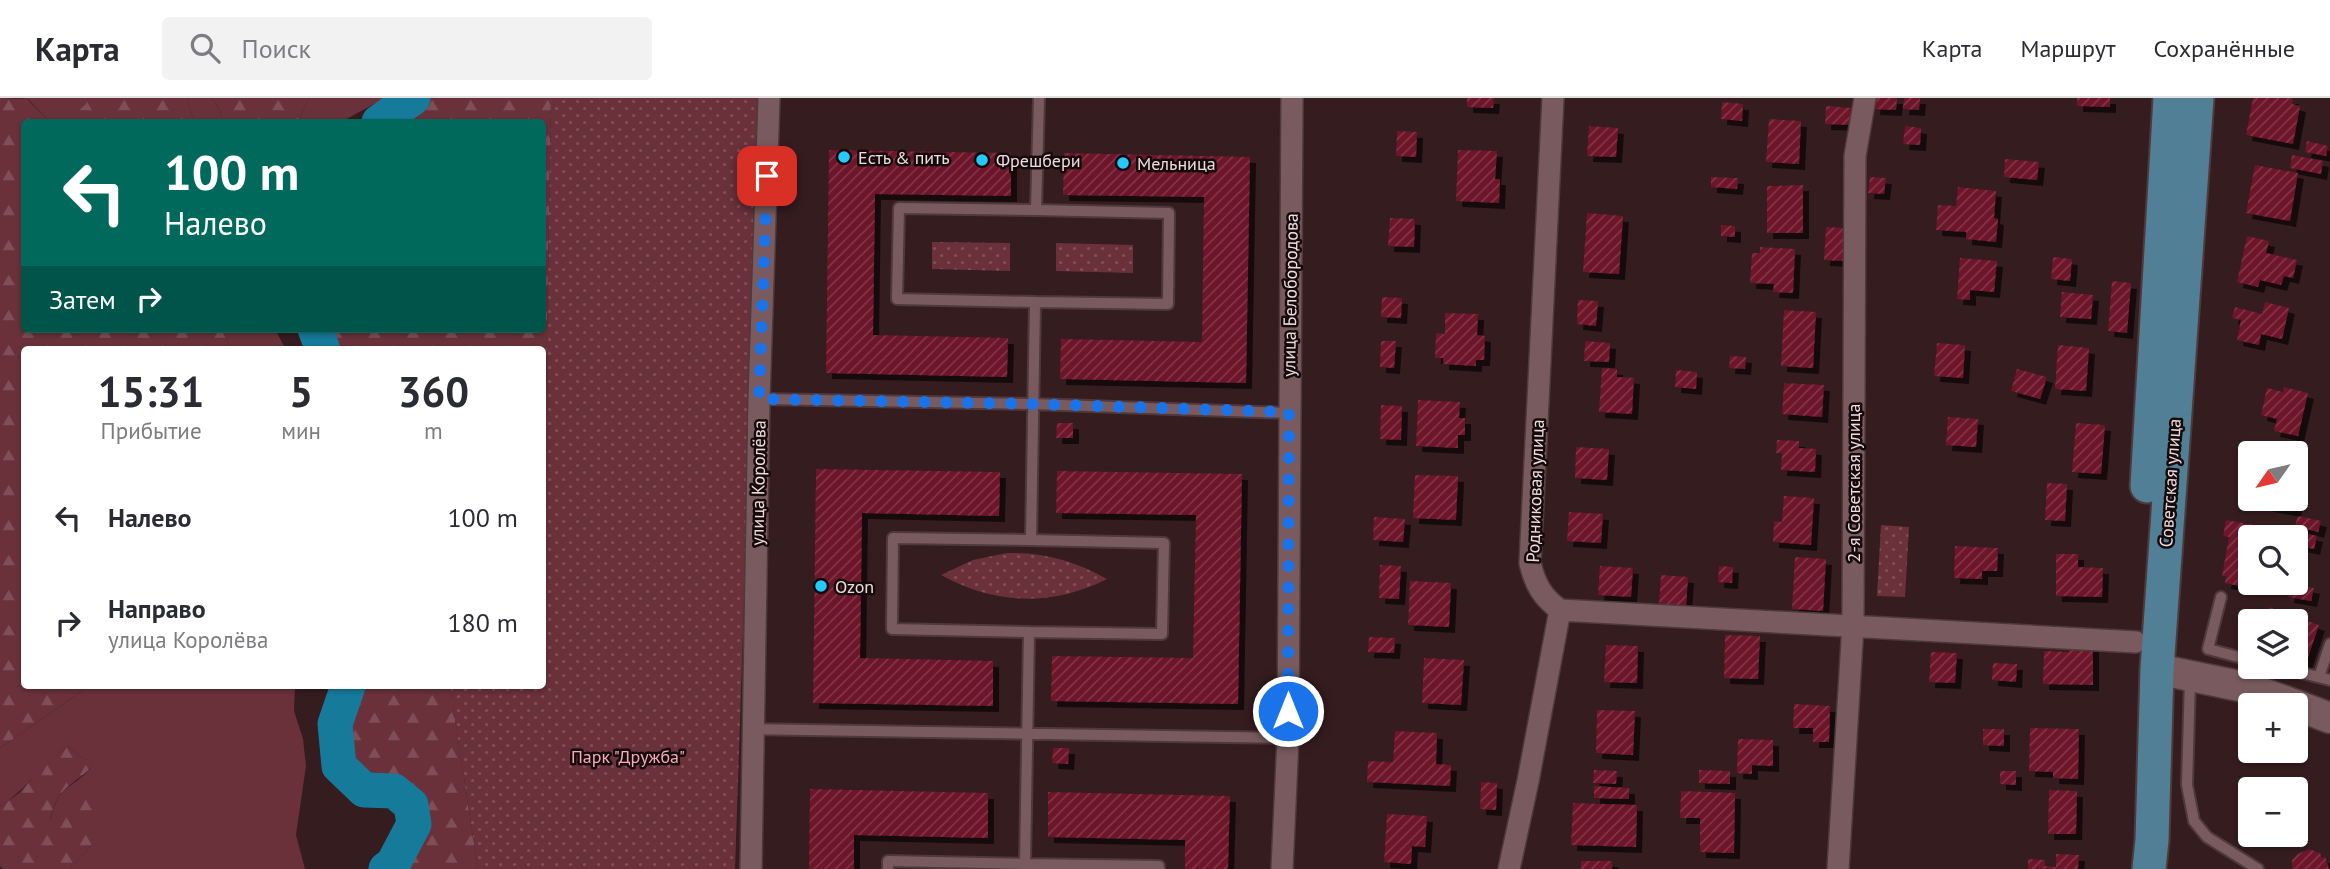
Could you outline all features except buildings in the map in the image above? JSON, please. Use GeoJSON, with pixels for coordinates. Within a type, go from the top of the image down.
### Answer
{"type":"FeatureCollection","features":[{"type":"Feature","properties":{"kind":"main road","name":"Советская улица"},"geometry":{"type":"LineString","coordinates":[[2127,869],[2136,642],[2170,98]]}},
{"type":"Feature","properties":{"kind":"main road","name":"Советская улица"},"geometry":{"type":"LineString","coordinates":[[2149,869],[2157,670],[2197,98]]}},
{"type":"Feature","properties":{"kind":"street","name":"улица Королёва"},"geometry":{"type":"LineString","coordinates":[[751,869],[759,399],[769,98]]}},
{"type":"Feature","properties":{"kind":"street","name":"улица Белобородова"},"geometry":{"type":"LineString","coordinates":[[1282,869],[1288,738],[1292,98]]}},
{"type":"Feature","properties":{"kind":"street","name":"Родниковая улица"},"geometry":{"type":"LineString","coordinates":[[1553,98],[1530,563],[1536,585],[1560,610]]}},
{"type":"Feature","properties":{"kind":"street","name":"2-я Советская улица"},"geometry":{"type":"LineString","coordinates":[[1838,869],[1853,625],[1856,156],[1865,98]]}},
{"type":"Feature","properties":{"kind":"street"},"geometry":{"type":"LineString","coordinates":[[1509,869],[1560,610],[2136,642]]}},
{"type":"Feature","properties":{"kind":"street"},"geometry":{"type":"LineString","coordinates":[[2157,670],[2263,693]]}},
{"type":"Feature","properties":{"kind":"street"},"geometry":{"type":"LineString","coordinates":[[2308,710],[2330,718]]}},
{"type":"Feature","properties":{"kind":"lane"},"geometry":{"type":"LineString","coordinates":[[1036,210],[1039,98]]}},
{"type":"Feature","properties":{"kind":"lane"},"geometry":{"type":"LineString","coordinates":[[899,208],[1169,213],[1168,304],[1035,302],[897,299],[899,208]]}},
{"type":"Feature","properties":{"kind":"lane"},"geometry":{"type":"LineString","coordinates":[[1031,540],[1035,302]]}},
{"type":"Feature","properties":{"kind":"lane"},"geometry":{"type":"LineString","coordinates":[[759,399],[1289,412]]}},
{"type":"Feature","properties":{"kind":"lane"},"geometry":{"type":"LineString","coordinates":[[893,538],[1164,543],[1162,634],[1029,632],[892,629],[893,538]]}},
{"type":"Feature","properties":{"kind":"lane"},"geometry":{"type":"LineString","coordinates":[[2221,597],[2208,649],[2238,657]]}},
{"type":"Feature","properties":{"kind":"lane"},"geometry":{"type":"LineString","coordinates":[[1026,864],[1029,632]]}},
{"type":"Feature","properties":{"kind":"lane"},"geometry":{"type":"LineString","coordinates":[[2324,678],[2330,644]]}},
{"type":"Feature","properties":{"kind":"lane"},"geometry":{"type":"LineString","coordinates":[[2190,676],[2187,785],[2194,821],[2207,837],[2258,869]]}},
{"type":"Feature","properties":{"kind":"lane"},"geometry":{"type":"LineString","coordinates":[[754,729],[1288,738]]}},
{"type":"Feature","properties":{"kind":"lane"},"geometry":{"type":"LineString","coordinates":[[888,869],[888,861],[1159,866],[1159,869]]}},
{"type":"Feature","properties":{"kind":"green space"},"geometry":{"type":"Polygon","coordinates":[[[0,98],[27,99],[47,119],[21,119],[21,333],[223,333],[230,346],[21,346],[21,689],[85,689],[0,748],[0,98]]]}},
{"type":"Feature","properties":{"kind":"green space"},"geometry":{"type":"Polygon","coordinates":[[[19,98],[88,98],[87,104],[70,119],[47,119],[28,99],[19,98]]]}},
{"type":"Feature","properties":{"kind":"green space"},"geometry":{"type":"Polygon","coordinates":[[[88,98],[187,98],[193,119],[69,119],[86,104],[88,98]]]}},
{"type":"Feature","properties":{"kind":"green space"},"geometry":{"type":"Polygon","coordinates":[[[187,98],[212,98],[220,110],[222,119],[193,119],[187,98]]]}},
{"type":"Feature","properties":{"kind":"green space"},"geometry":{"type":"Polygon","coordinates":[[[212,98],[309,98],[299,119],[222,119],[220,110],[212,98]]]}},
{"type":"Feature","properties":{"kind":"green space"},"geometry":{"type":"Polygon","coordinates":[[[309,98],[385,98],[346,119],[299,119],[309,98]]]}},
{"type":"Feature","properties":{"kind":"green space"},"geometry":{"type":"Polygon","coordinates":[[[424,98],[551,98],[546,390],[546,346],[333,346],[328,333],[546,333],[546,119],[395,119],[424,98]]]}},
{"type":"Feature","properties":{"kind":"green space","name":"Парк \"Дружба\""},"geometry":{"type":"Polygon","coordinates":[[[551,98],[761,98],[735,869],[478,869],[450,689],[546,689],[546,390],[551,98]]]}},
{"type":"Feature","properties":{"kind":"green space"},"geometry":{"type":"Polygon","coordinates":[[[932,242],[1010,243],[1010,271],[932,269],[932,242]]]}},
{"type":"Feature","properties":{"kind":"green space"},"geometry":{"type":"Polygon","coordinates":[[[1056,243],[1133,245],[1133,273],[1056,271],[1056,243]]]}},
{"type":"Feature","properties":{"kind":"green space"},"geometry":{"type":"Polygon","coordinates":[[[223,333],[277,333],[284,346],[230,346],[223,333]]]}},
{"type":"Feature","properties":{"kind":"green space"},"geometry":{"type":"Polygon","coordinates":[[[1881,525],[1909,527],[1905,597],[1877,596],[1881,525]]]}},
{"type":"Feature","properties":{"kind":"green space"},"geometry":{"type":"Polygon","coordinates":[[[1007,553],[1034,554],[1059,559],[1107,579],[1065,594],[1024,599],[982,592],[941,575],[973,560],[1007,553]]]}},
{"type":"Feature","properties":{"kind":"green space"},"geometry":{"type":"Polygon","coordinates":[[[85,689],[295,689],[294,711],[303,739],[306,766],[296,835],[305,869],[69,869],[93,844],[50,822],[53,809],[62,792],[88,772],[95,763],[79,756],[68,746],[0,807],[0,748],[85,689]]]}},
{"type":"Feature","properties":{"kind":"green space"},"geometry":{"type":"Polygon","coordinates":[[[361,689],[450,689],[478,869],[400,869],[418,843],[423,811],[410,794],[390,783],[368,779],[353,762],[344,740],[346,718],[361,689]]]}},
{"type":"Feature","properties":{"kind":"green space"},"geometry":{"type":"Polygon","coordinates":[[[68,746],[79,756],[96,763],[62,793],[50,821],[84,799],[103,805],[93,844],[69,869],[3,869],[0,866],[0,807],[19,793],[47,763],[68,746]]]}},
{"type":"Feature","properties":{"kind":"waterway"},"geometry":{"type":"LineString","coordinates":[[383,119],[413,98]]}},
{"type":"Feature","properties":{"kind":"waterway"},"geometry":{"type":"LineString","coordinates":[[317,333],[321,346]]}},
{"type":"Feature","properties":{"kind":"waterway"},"geometry":{"type":"LineString","coordinates":[[347,689],[335,724],[339,766],[364,790],[394,791],[411,805],[414,824],[393,864],[386,869]]}},
{"type":"Feature","properties":{"kind":"place","name":"Есть & пить"},"geometry":{"type":"Point","coordinates":[844,157]}},
{"type":"Feature","properties":{"kind":"place","name":"Фрешбери"},"geometry":{"type":"Point","coordinates":[982,160]}},
{"type":"Feature","properties":{"kind":"place","name":"Мельница"},"geometry":{"type":"Point","coordinates":[1123,163]}},
{"type":"Feature","properties":{"kind":"place","name":"Ozon"},"geometry":{"type":"Point","coordinates":[821,586]}},
{"type":"Feature","properties":{"kind":"route"},"geometry":{"type":"LineString","coordinates":[[767,176],[759,399],[1289,412],[1288,711]]}}]}
